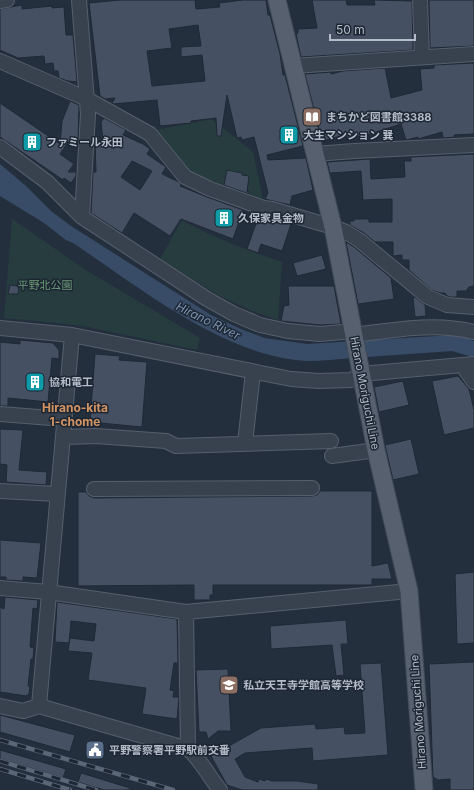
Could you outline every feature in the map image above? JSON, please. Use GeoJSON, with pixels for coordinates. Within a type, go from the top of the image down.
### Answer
{"type":"FeatureCollection","features":[{"type":"Feature","properties":{"kind":"main road","name":"Hirano Moriguchi Line"},"geometry":{"type":"LineString","coordinates":[[277,0],[333,228],[376,450],[408,591],[424,790]]}},
{"type":"Feature","properties":{"kind":"street"},"geometry":{"type":"LineString","coordinates":[[0,1],[8,0]]}},
{"type":"Feature","properties":{"kind":"street"},"geometry":{"type":"LineString","coordinates":[[78,0],[88,114],[82,217]]}},
{"type":"Feature","properties":{"kind":"street"},"geometry":{"type":"LineString","coordinates":[[420,0],[422,57]]}},
{"type":"Feature","properties":{"kind":"street"},"geometry":{"type":"LineString","coordinates":[[293,66],[474,54]]}},
{"type":"Feature","properties":{"kind":"street"},"geometry":{"type":"LineString","coordinates":[[0,61],[87,99],[150,134],[185,177],[210,189],[264,208],[272,209],[346,232],[359,240],[428,297],[447,305],[474,307]]}},
{"type":"Feature","properties":{"kind":"street"},"geometry":{"type":"LineString","coordinates":[[315,154],[474,145]]}},
{"type":"Feature","properties":{"kind":"street"},"geometry":{"type":"LineString","coordinates":[[0,147],[47,182],[82,217],[207,299],[234,314],[260,325],[288,331],[320,334],[354,335],[414,328],[453,328],[474,332]]}},
{"type":"Feature","properties":{"kind":"street"},"geometry":{"type":"LineString","coordinates":[[0,328],[72,335],[291,379],[319,381],[351,380],[360,369],[467,370]]}},
{"type":"Feature","properties":{"kind":"street"},"geometry":{"type":"LineString","coordinates":[[39,706],[72,335]]}},
{"type":"Feature","properties":{"kind":"street"},"geometry":{"type":"LineString","coordinates":[[245,443],[252,372]]}},
{"type":"Feature","properties":{"kind":"street"},"geometry":{"type":"LineString","coordinates":[[0,414],[64,419]]}},
{"type":"Feature","properties":{"kind":"street"},"geometry":{"type":"LineString","coordinates":[[64,437],[96,436],[166,441],[176,446],[331,441]]}},
{"type":"Feature","properties":{"kind":"street"},"geometry":{"type":"LineString","coordinates":[[332,456],[376,450]]}},
{"type":"Feature","properties":{"kind":"street"},"geometry":{"type":"LineString","coordinates":[[94,489],[312,488]]}},
{"type":"Feature","properties":{"kind":"street"},"geometry":{"type":"LineString","coordinates":[[0,491],[58,494]]}},
{"type":"Feature","properties":{"kind":"street"},"geometry":{"type":"LineString","coordinates":[[0,588],[48,592],[186,612],[408,591]]}},
{"type":"Feature","properties":{"kind":"street"},"geometry":{"type":"LineString","coordinates":[[186,612],[188,750]]}},
{"type":"Feature","properties":{"kind":"street"},"geometry":{"type":"LineString","coordinates":[[0,706],[24,711],[39,706],[188,750],[198,757],[213,783],[220,790]]}},
{"type":"Feature","properties":{"kind":"green space"},"geometry":{"type":"Polygon","coordinates":[[[212,119],[253,152],[263,199],[201,177],[188,170],[156,130],[212,119]]]}},
{"type":"Feature","properties":{"kind":"green space","name":"平野北公園"},"geometry":{"type":"Polygon","coordinates":[[[12,219],[86,270],[200,338],[197,350],[88,327],[4,318],[12,219]]]}},
{"type":"Feature","properties":{"kind":"green space"},"geometry":{"type":"Polygon","coordinates":[[[182,220],[231,243],[282,262],[278,320],[250,310],[216,294],[160,259],[182,220]]]}},
{"type":"Feature","properties":{"kind":"water","name":"Hirano River"},"geometry":{"type":"Polygon","coordinates":[[[0,164],[26,186],[51,211],[71,226],[211,315],[241,329],[265,338],[307,344],[453,335],[474,341],[474,359],[452,351],[307,361],[276,357],[245,347],[214,334],[154,299],[73,243],[66,240],[44,223],[0,196],[0,164]]]}},
{"type":"Feature","properties":{"kind":"building"},"geometry":{"type":"Polygon","coordinates":[[[120,0],[195,0],[196,9],[220,7],[219,3],[243,0],[266,0],[268,15],[270,15],[280,54],[283,75],[285,75],[303,146],[267,155],[268,160],[306,158],[313,190],[292,196],[290,205],[265,199],[268,193],[254,137],[242,140],[241,137],[237,138],[227,95],[221,136],[217,136],[216,118],[191,121],[191,123],[160,126],[157,100],[113,104],[112,103],[115,98],[105,99],[100,96],[89,3],[120,0]],[[198,25],[169,29],[172,48],[147,51],[152,86],[205,81],[202,55],[181,57],[181,47],[201,46],[198,25]]]}},
{"type":"Feature","properties":{"kind":"building"},"geometry":{"type":"Polygon","coordinates":[[[312,0],[346,0],[347,5],[375,5],[374,0],[412,1],[413,50],[301,57],[296,34],[298,33],[298,29],[317,28],[312,0]]]}},
{"type":"Feature","properties":{"kind":"building"},"geometry":{"type":"Polygon","coordinates":[[[429,0],[474,0],[474,46],[430,48],[429,0]]]}},
{"type":"Feature","properties":{"kind":"building"},"geometry":{"type":"Polygon","coordinates":[[[22,5],[22,9],[52,6],[52,8],[64,7],[66,35],[73,35],[77,82],[59,78],[58,71],[54,71],[53,63],[45,64],[44,56],[18,58],[0,50],[0,9],[22,5]]]}},
{"type":"Feature","properties":{"kind":"building"},"geometry":{"type":"Polygon","coordinates":[[[474,63],[474,134],[454,135],[455,137],[443,138],[442,132],[418,139],[418,137],[406,140],[401,124],[370,134],[347,139],[346,135],[322,141],[305,74],[331,72],[331,74],[343,71],[385,68],[391,98],[422,90],[420,69],[434,68],[434,65],[474,63]]]}},
{"type":"Feature","properties":{"kind":"building","name":"ファミール永田"},"geometry":{"type":"Polygon","coordinates":[[[70,101],[79,105],[78,142],[68,142],[60,154],[74,164],[68,172],[76,172],[76,176],[71,183],[64,178],[63,180],[0,137],[0,103],[60,144],[62,121],[70,101]]]}},
{"type":"Feature","properties":{"kind":"building"},"geometry":{"type":"Polygon","coordinates":[[[104,118],[126,130],[123,135],[143,144],[150,149],[147,154],[166,167],[162,174],[179,182],[181,184],[180,186],[243,210],[233,239],[181,219],[170,236],[134,213],[122,233],[91,213],[93,172],[96,172],[95,141],[103,140],[101,122],[104,118]],[[132,161],[121,177],[140,190],[152,171],[132,161]]]}},
{"type":"Feature","properties":{"kind":"building"},"geometry":{"type":"Polygon","coordinates":[[[474,154],[474,286],[469,287],[466,291],[457,291],[457,297],[449,297],[445,293],[432,290],[409,270],[409,260],[402,260],[402,255],[393,256],[393,242],[375,242],[364,233],[350,225],[350,221],[354,221],[354,219],[369,219],[369,222],[392,222],[392,199],[363,200],[361,171],[330,173],[327,162],[370,159],[371,179],[405,177],[404,161],[411,161],[411,157],[474,154]]]}},
{"type":"Feature","properties":{"kind":"building"},"geometry":{"type":"Polygon","coordinates":[[[227,170],[249,176],[247,192],[250,192],[249,194],[224,185],[227,170]]]}},
{"type":"Feature","properties":{"kind":"building"},"geometry":{"type":"Polygon","coordinates":[[[259,215],[291,224],[282,251],[261,244],[258,253],[247,249],[259,215]]]}},
{"type":"Feature","properties":{"kind":"building"},"geometry":{"type":"Polygon","coordinates":[[[346,242],[391,278],[394,299],[358,304],[346,242]]]}},
{"type":"Feature","properties":{"kind":"building"},"geometry":{"type":"Polygon","coordinates":[[[322,255],[326,269],[297,276],[293,263],[322,255]]]}},
{"type":"Feature","properties":{"kind":"building"},"geometry":{"type":"Polygon","coordinates":[[[10,285],[19,286],[18,294],[8,294],[10,285]]]}},
{"type":"Feature","properties":{"kind":"building"},"geometry":{"type":"Polygon","coordinates":[[[288,286],[334,286],[341,324],[320,325],[281,321],[284,306],[289,305],[288,286]]]}},
{"type":"Feature","properties":{"kind":"building"},"geometry":{"type":"Polygon","coordinates":[[[415,297],[425,305],[426,316],[415,317],[413,298],[415,297]]]}},
{"type":"Feature","properties":{"kind":"building"},"geometry":{"type":"Polygon","coordinates":[[[20,340],[53,343],[59,350],[59,359],[52,358],[48,402],[8,398],[8,406],[0,406],[0,342],[20,344],[20,340]]]}},
{"type":"Feature","properties":{"kind":"building"},"geometry":{"type":"Polygon","coordinates":[[[95,354],[120,356],[119,360],[147,362],[142,427],[90,422],[95,354]]]}},
{"type":"Feature","properties":{"kind":"building"},"geometry":{"type":"Polygon","coordinates":[[[458,376],[469,389],[474,410],[474,428],[444,435],[432,381],[458,376]]]}},
{"type":"Feature","properties":{"kind":"building"},"geometry":{"type":"Polygon","coordinates":[[[403,381],[409,405],[379,412],[374,387],[403,381]]]}},
{"type":"Feature","properties":{"kind":"building"},"geometry":{"type":"Polygon","coordinates":[[[0,429],[23,430],[19,470],[47,472],[46,485],[6,482],[7,465],[0,464],[0,429]]]}},
{"type":"Feature","properties":{"kind":"building"},"geometry":{"type":"Polygon","coordinates":[[[411,439],[419,474],[393,480],[385,445],[411,439]]]}},
{"type":"Feature","properties":{"kind":"building"},"geometry":{"type":"Polygon","coordinates":[[[320,491],[372,491],[372,566],[388,563],[392,579],[372,579],[372,585],[213,585],[213,595],[210,595],[210,600],[194,600],[194,585],[78,586],[78,492],[86,492],[89,496],[94,498],[312,496],[317,495],[320,491]]]}},
{"type":"Feature","properties":{"kind":"building"},"geometry":{"type":"Polygon","coordinates":[[[0,540],[41,543],[37,578],[23,577],[23,581],[6,580],[6,577],[0,577],[0,540]]]}},
{"type":"Feature","properties":{"kind":"building"},"geometry":{"type":"Polygon","coordinates":[[[474,572],[474,643],[457,644],[455,574],[474,572]]]}},
{"type":"Feature","properties":{"kind":"building"},"geometry":{"type":"Polygon","coordinates":[[[5,597],[38,600],[37,609],[33,608],[30,647],[34,648],[33,659],[31,659],[28,686],[30,686],[29,694],[26,696],[0,692],[0,607],[4,609],[5,597]]]}},
{"type":"Feature","properties":{"kind":"building"},"geometry":{"type":"Polygon","coordinates":[[[57,602],[177,619],[178,663],[174,663],[170,690],[174,691],[173,697],[179,697],[177,719],[142,714],[146,688],[88,680],[92,653],[68,651],[70,638],[94,641],[96,624],[71,621],[69,643],[55,642],[57,602]]]}},
{"type":"Feature","properties":{"kind":"building"},"geometry":{"type":"Polygon","coordinates":[[[346,620],[348,644],[341,644],[344,675],[336,676],[332,645],[271,649],[270,626],[346,620]]]}},
{"type":"Feature","properties":{"kind":"building"},"geometry":{"type":"Polygon","coordinates":[[[474,662],[474,790],[450,790],[450,779],[438,780],[433,777],[429,664],[474,662]]]}},
{"type":"Feature","properties":{"kind":"building"},"geometry":{"type":"Polygon","coordinates":[[[381,663],[388,755],[313,761],[312,748],[245,753],[235,759],[245,777],[258,782],[259,779],[265,781],[266,779],[272,781],[297,781],[318,784],[318,790],[242,790],[227,785],[211,756],[261,728],[315,724],[316,729],[344,727],[345,734],[365,733],[360,664],[381,663]]]}},
{"type":"Feature","properties":{"kind":"building"},"geometry":{"type":"Polygon","coordinates":[[[228,669],[231,731],[218,731],[208,739],[206,732],[199,732],[196,670],[228,669]]]}},
{"type":"Feature","properties":{"kind":"building"},"geometry":{"type":"Polygon","coordinates":[[[0,715],[75,735],[70,752],[0,732],[0,715]]]}},
{"type":"Feature","properties":{"kind":"building","name":"平野警察署平野駅前交番"},"geometry":{"type":"Polygon","coordinates":[[[91,740],[103,744],[98,760],[86,756],[91,740]]]}},
{"type":"Feature","properties":{"kind":"building"},"geometry":{"type":"Polygon","coordinates":[[[0,750],[66,769],[63,778],[0,759],[0,750]]]}},
{"type":"Feature","properties":{"kind":"building"},"geometry":{"type":"Polygon","coordinates":[[[81,773],[130,788],[129,790],[104,790],[78,782],[81,773]]]}},
{"type":"Feature","properties":{"kind":"railway"},"geometry":{"type":"LineString","coordinates":[[0,740],[173,790]]}},
{"type":"Feature","properties":{"kind":"railway"},"geometry":{"type":"LineString","coordinates":[[0,761],[96,790]]}},
{"type":"Feature","properties":{"kind":"railway"},"geometry":{"type":"LineString","coordinates":[[0,769],[70,790]]}},
{"type":"Feature","properties":{"kind":"place","name":"まちかど図書館3388"},"geometry":{"type":"Point","coordinates":[312,117]}},
{"type":"Feature","properties":{"kind":"place","name":"大生マンション 巽"},"geometry":{"type":"Point","coordinates":[289,135]}},
{"type":"Feature","properties":{"kind":"place","name":"ファミール永田"},"geometry":{"type":"Point","coordinates":[32,142]}},
{"type":"Feature","properties":{"kind":"place","name":"久保家具金物"},"geometry":{"type":"Point","coordinates":[224,218]}},
{"type":"Feature","properties":{"kind":"place","name":"協和電工"},"geometry":{"type":"Point","coordinates":[35,382]}},
{"type":"Feature","properties":{"kind":"place","name":"私立天王寺学館高等学校"},"geometry":{"type":"Point","coordinates":[229,685]}},
{"type":"Feature","properties":{"kind":"place","name":"平野警察署平野駅前交番"},"geometry":{"type":"Point","coordinates":[95,750]}},
{"type":"Feature","properties":{"kind":"district","name":"Hirano-kita 1-chome"},"geometry":{"type":"Point","coordinates":[75,415]}}]}
